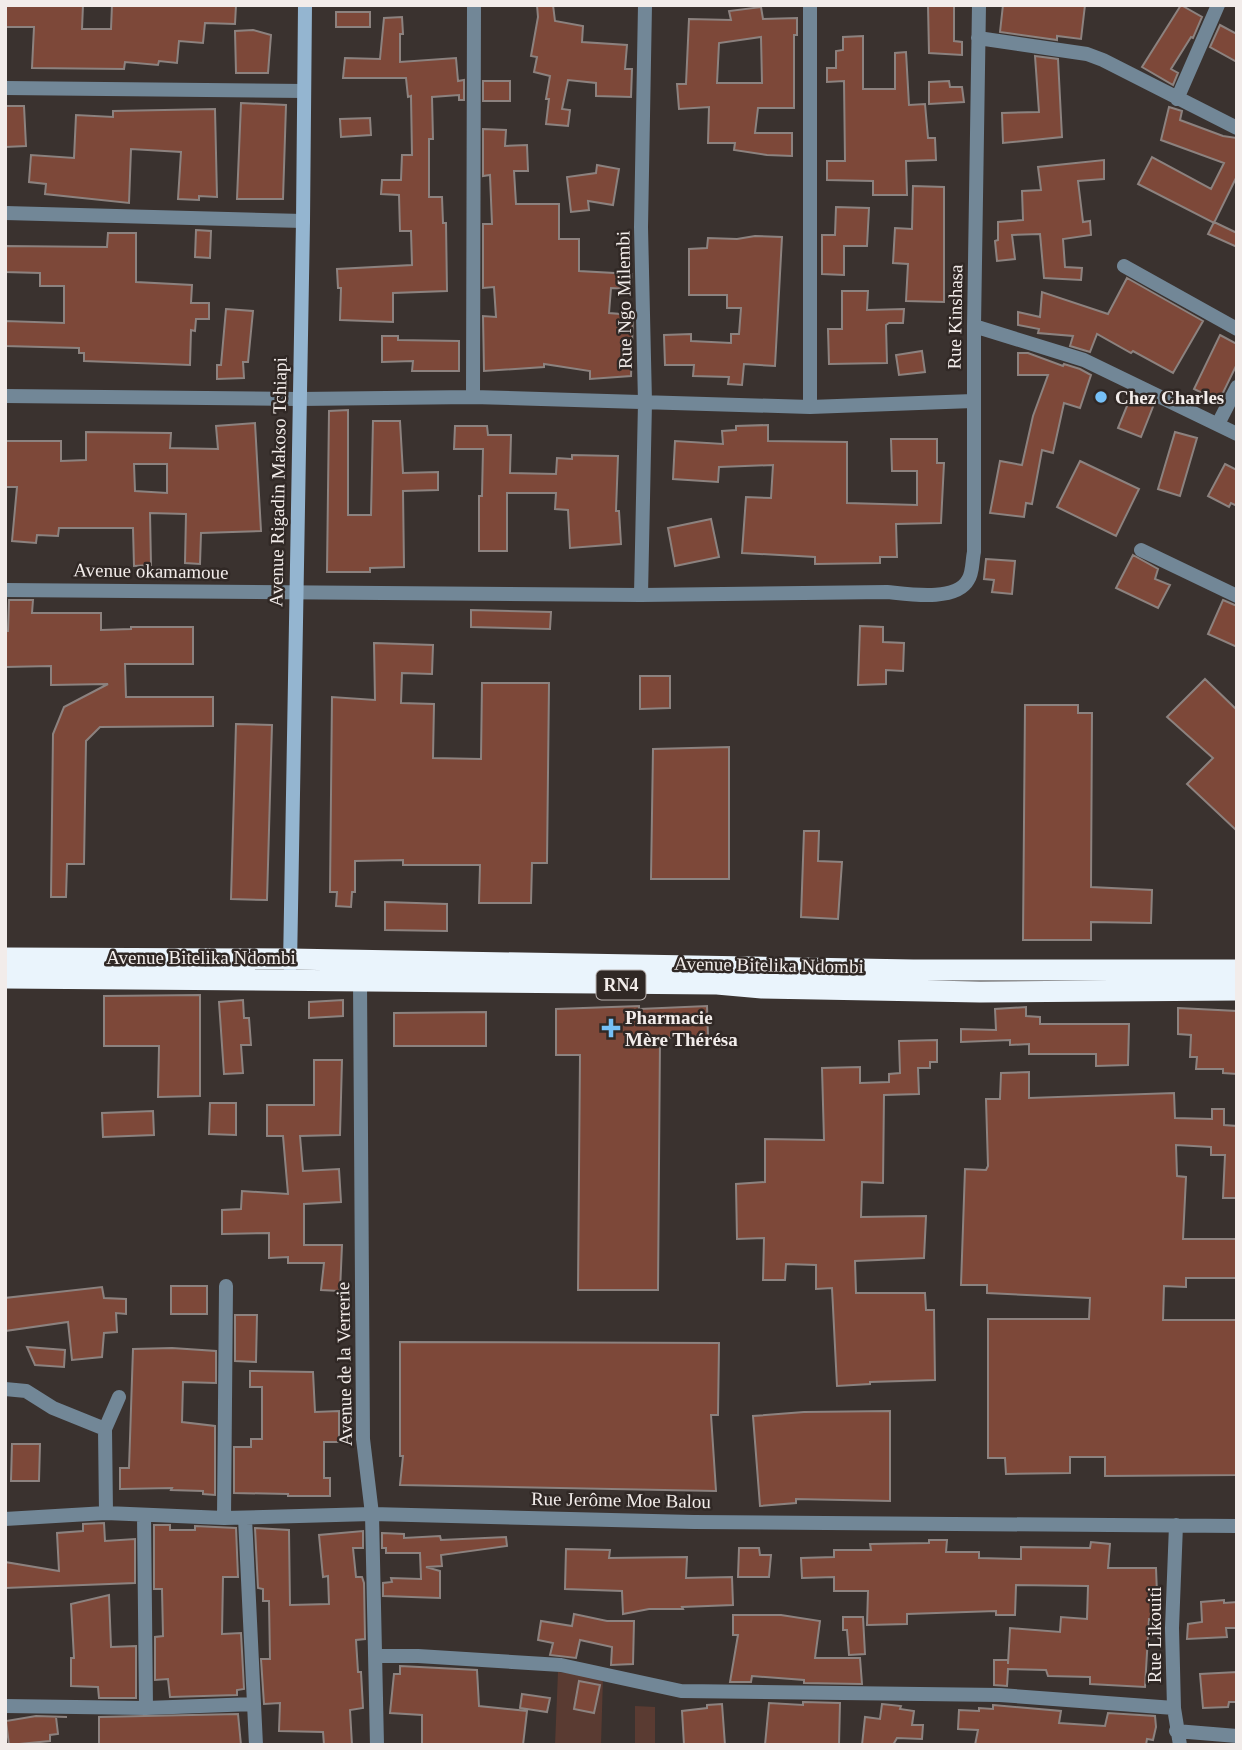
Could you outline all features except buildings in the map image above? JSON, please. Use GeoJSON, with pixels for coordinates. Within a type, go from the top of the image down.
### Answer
{"type":"FeatureCollection","features":[{"type":"Feature","properties":{"kind":"highway","name":"Avenue Bitelika Ndombi"},"geometry":{"type":"LineString","coordinates":[[5,958],[290,959],[872,970],[1237,970]]}},
{"type":"Feature","properties":{"kind":"highway","name":"Avenue Bitelika Ndombi"},"geometry":{"type":"LineString","coordinates":[[5,978],[718,984],[762,988],[979,992],[1237,990]]}},
{"type":"Feature","properties":{"kind":"street","name":"Avenue Rigadin Makoso Tchiapi"},"geometry":{"type":"LineString","coordinates":[[290,980],[305,5]]}},
{"type":"Feature","properties":{"kind":"street"},"geometry":{"type":"LineString","coordinates":[[473,397],[474,5]]}},
{"type":"Feature","properties":{"kind":"street","name":"Rue Ngo Milembi"},"geometry":{"type":"LineString","coordinates":[[641,595],[645,401],[642,228],[645,5]]}},
{"type":"Feature","properties":{"kind":"street"},"geometry":{"type":"LineString","coordinates":[[810,5],[810,407]]}},
{"type":"Feature","properties":{"kind":"street","name":"Rue Kinshasa"},"geometry":{"type":"LineString","coordinates":[[641,595],[887,592],[925,595],[946,594],[967,584],[974,552],[973,401],[979,5]]}},
{"type":"Feature","properties":{"kind":"street"},"geometry":{"type":"LineString","coordinates":[[1177,99],[1218,5]]}},
{"type":"Feature","properties":{"kind":"street"},"geometry":{"type":"LineString","coordinates":[[978,38],[1087,54],[1237,128]]}},
{"type":"Feature","properties":{"kind":"street"},"geometry":{"type":"LineString","coordinates":[[5,88],[304,91]]}},
{"type":"Feature","properties":{"kind":"street"},"geometry":{"type":"LineString","coordinates":[[5,213],[303,221]]}},
{"type":"Feature","properties":{"kind":"street"},"geometry":{"type":"LineString","coordinates":[[1124,266],[1237,329]]}},
{"type":"Feature","properties":{"kind":"street"},"geometry":{"type":"LineString","coordinates":[[974,326],[1084,360],[1237,433]]}},
{"type":"Feature","properties":{"kind":"street"},"geometry":{"type":"LineString","coordinates":[[1218,424],[1237,387]]}},
{"type":"Feature","properties":{"kind":"street"},"geometry":{"type":"LineString","coordinates":[[5,396],[299,399],[473,397],[810,407],[973,401]]}},
{"type":"Feature","properties":{"kind":"street"},"geometry":{"type":"LineString","coordinates":[[1141,550],[1237,596]]}},
{"type":"Feature","properties":{"kind":"street","name":"Avenue okamamoue"},"geometry":{"type":"LineString","coordinates":[[5,590],[641,595]]}},
{"type":"Feature","properties":{"kind":"street","name":"Avenue de la Verrerie"},"geometry":{"type":"LineString","coordinates":[[360,981],[363,1438],[372,1514],[377,1745]]}},
{"type":"Feature","properties":{"kind":"street"},"geometry":{"type":"LineString","coordinates":[[224,1518],[226,1286]]}},
{"type":"Feature","properties":{"kind":"street"},"geometry":{"type":"LineString","coordinates":[[5,1388],[26,1391],[53,1408],[105,1429]]}},
{"type":"Feature","properties":{"kind":"street"},"geometry":{"type":"LineString","coordinates":[[106,1513],[105,1429],[119,1396]]}},
{"type":"Feature","properties":{"kind":"street","name":"Rue Jerôme Moe Balou"},"geometry":{"type":"LineString","coordinates":[[5,1519],[106,1513],[224,1518],[372,1514],[681,1522],[1237,1526]]}},
{"type":"Feature","properties":{"kind":"street"},"geometry":{"type":"LineString","coordinates":[[144,1515],[146,1708]]}},
{"type":"Feature","properties":{"kind":"street"},"geometry":{"type":"LineString","coordinates":[[245,1518],[256,1745]]}},
{"type":"Feature","properties":{"kind":"street","name":"Rue Likouiti"},"geometry":{"type":"LineString","coordinates":[[1175,1525],[1172,1628],[1174,1708],[1178,1738]]}},
{"type":"Feature","properties":{"kind":"street"},"geometry":{"type":"LineString","coordinates":[[375,1656],[561,1665],[681,1691],[1000,1695],[1174,1708]]}},
{"type":"Feature","properties":{"kind":"street"},"geometry":{"type":"LineString","coordinates":[[5,1706],[146,1708],[254,1704]]}},
{"type":"Feature","properties":{"kind":"street"},"geometry":{"type":"LineString","coordinates":[[1178,1738],[1237,1736]]}},
{"type":"Feature","properties":{"kind":"shaded area"},"geometry":{"type":"Polygon","coordinates":[[[558,1672],[603,1677],[601,1745],[555,1745],[558,1672]]]}},
{"type":"Feature","properties":{"kind":"shaded area"},"geometry":{"type":"Polygon","coordinates":[[[635,1706],[655,1707],[655,1744],[635,1744],[635,1706]]]}},
{"type":"Feature","properties":{"kind":"place","name":"Chez Charles"},"geometry":{"type":"Point","coordinates":[1101,397]}},
{"type":"Feature","properties":{"kind":"place","name":"Pharmacie Mère Thérésa"},"geometry":{"type":"Point","coordinates":[611,1028]}}]}
